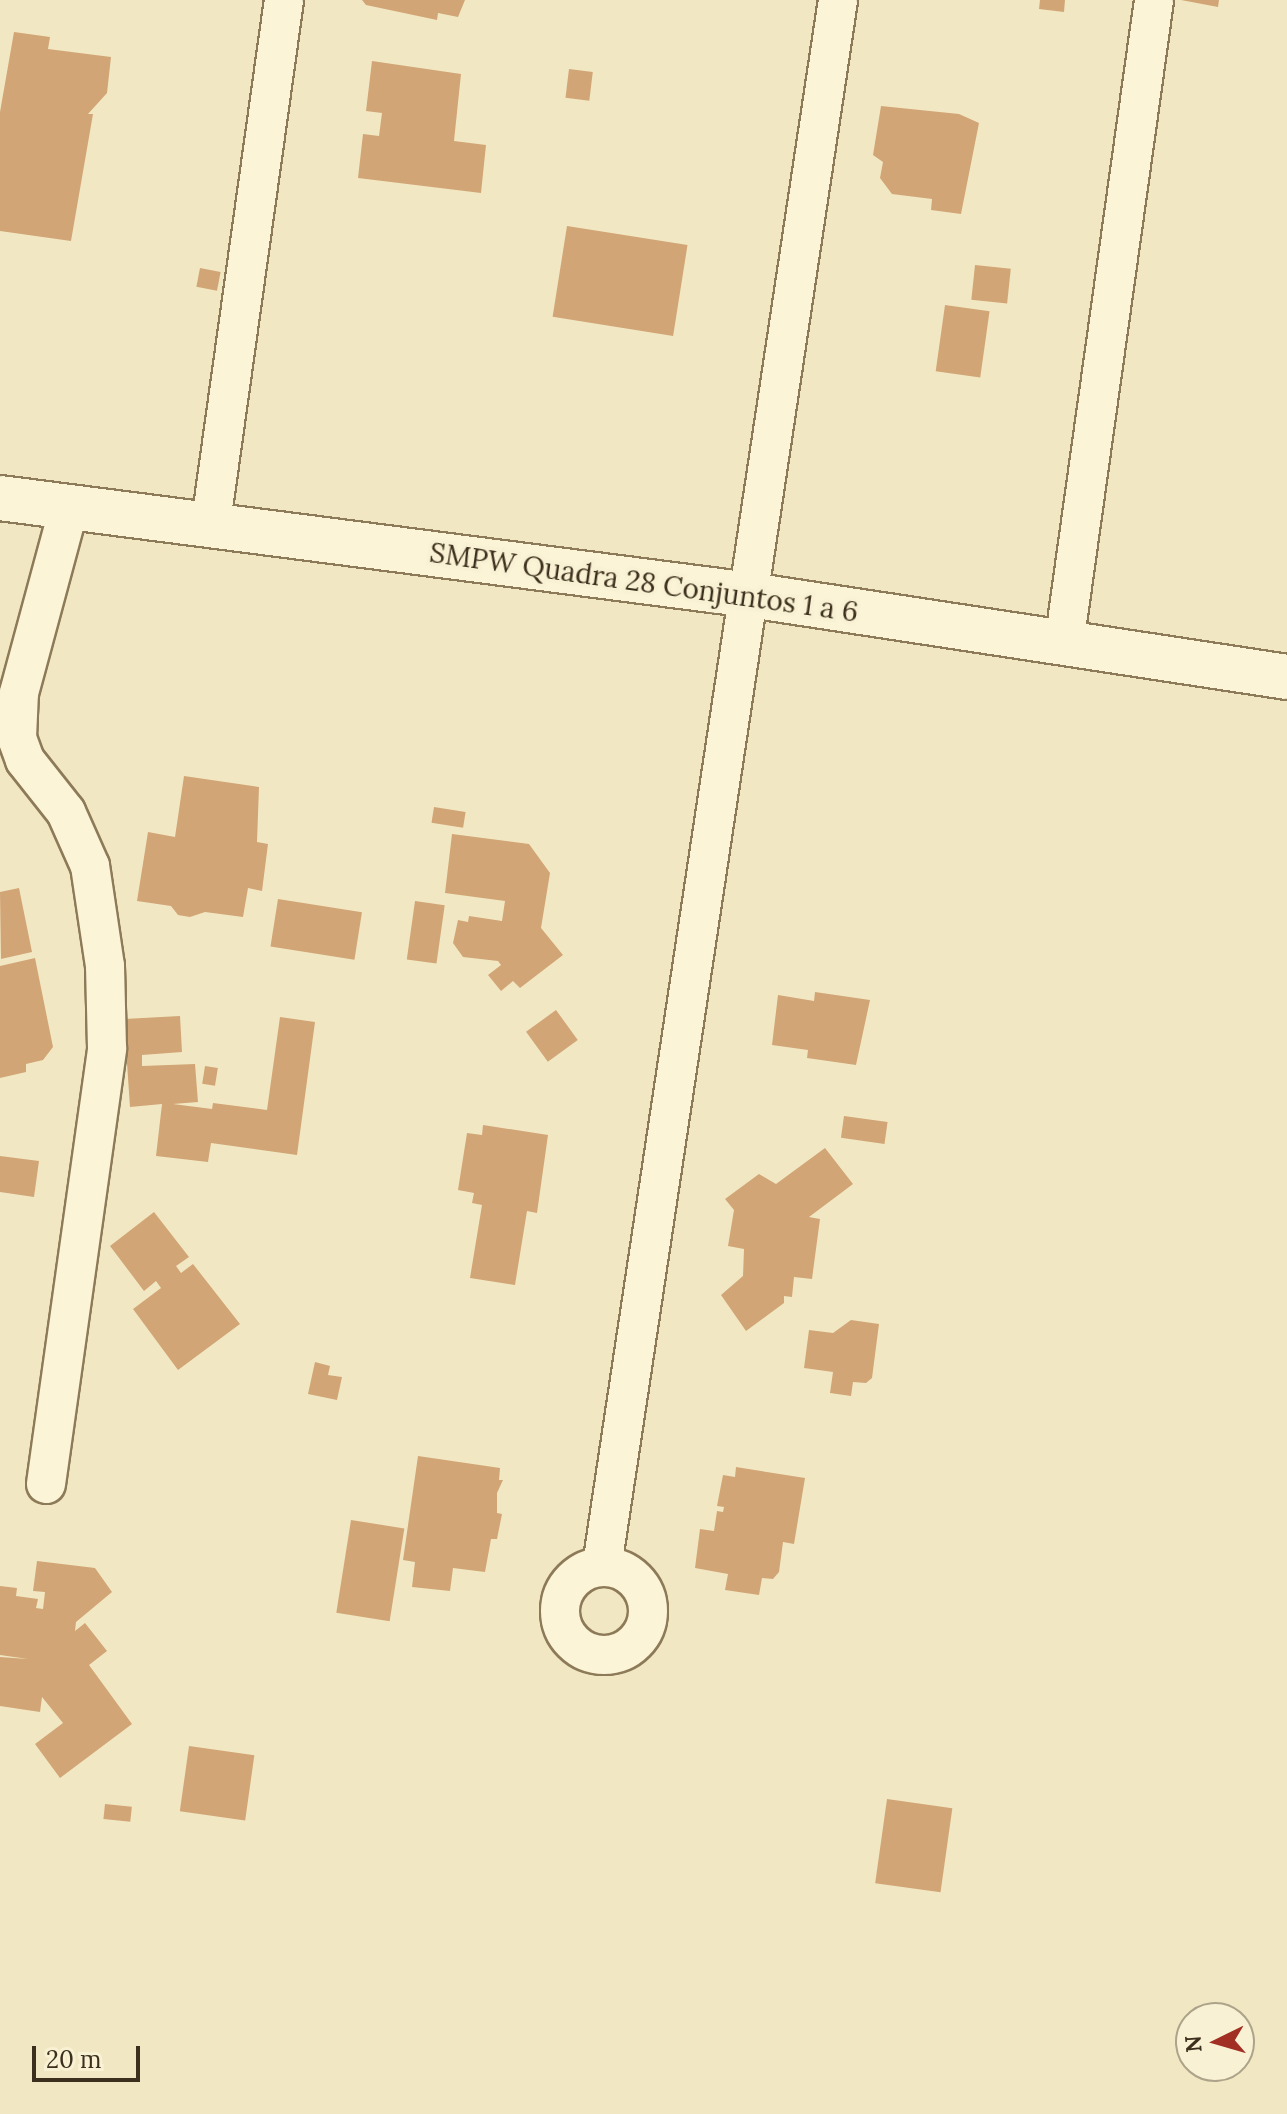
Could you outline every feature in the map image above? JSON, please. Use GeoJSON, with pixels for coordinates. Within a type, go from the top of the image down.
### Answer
{"type":"FeatureCollection","features":[{"type":"Feature","properties":{"kind":"street"},"geometry":{"type":"LineString","coordinates":[[211,522],[284,0]]}},
{"type":"Feature","properties":{"kind":"street"},"geometry":{"type":"LineString","coordinates":[[602,1566],[838,0]]}},
{"type":"Feature","properties":{"kind":"street"},"geometry":{"type":"LineString","coordinates":[[1064,644],[1154,0]]}},
{"type":"Feature","properties":{"kind":"street","name":"SMPW Quadra 28 Conjuntos 1 a 6"},"geometry":{"type":"LineString","coordinates":[[0,498],[211,522],[750,595],[1287,677]]}},
{"type":"Feature","properties":{"kind":"street"},"geometry":{"type":"LineString","coordinates":[[46,1484],[107,1048],[105,966],[90,866],[66,812],[25,760],[17,738],[19,693],[69,508]]}},
{"type":"Feature","properties":{"kind":"building"},"geometry":{"type":"Polygon","coordinates":[[[362,0],[465,0],[458,17],[438,13],[437,20],[366,5],[362,0]]]}},
{"type":"Feature","properties":{"kind":"building"},"geometry":{"type":"Polygon","coordinates":[[[1040,0],[1065,0],[1064,12],[1039,9],[1040,0]]]}},
{"type":"Feature","properties":{"kind":"building"},"geometry":{"type":"Polygon","coordinates":[[[1181,0],[1219,0],[1218,7],[1181,0]]]}},
{"type":"Feature","properties":{"kind":"building"},"geometry":{"type":"Polygon","coordinates":[[[14,32],[50,37],[48,49],[111,57],[107,93],[88,114],[93,114],[71,241],[0,231],[0,112],[14,32]]]}},
{"type":"Feature","properties":{"kind":"building"},"geometry":{"type":"Polygon","coordinates":[[[372,61],[461,74],[454,141],[486,145],[481,193],[358,178],[363,134],[379,136],[382,113],[366,111],[372,61]]]}},
{"type":"Feature","properties":{"kind":"building"},"geometry":{"type":"Polygon","coordinates":[[[569,69],[593,72],[589,101],[565,98],[569,69]]]}},
{"type":"Feature","properties":{"kind":"building"},"geometry":{"type":"Polygon","coordinates":[[[881,106],[959,114],[979,123],[961,214],[931,210],[932,199],[892,194],[880,178],[883,162],[873,155],[881,106]]]}},
{"type":"Feature","properties":{"kind":"building"},"geometry":{"type":"Polygon","coordinates":[[[567,226],[687,245],[673,336],[553,317],[567,226]]]}},
{"type":"Feature","properties":{"kind":"building"},"geometry":{"type":"Polygon","coordinates":[[[975,265],[1011,269],[1007,304],[971,300],[975,265]]]}},
{"type":"Feature","properties":{"kind":"building"},"geometry":{"type":"Polygon","coordinates":[[[200,268],[221,272],[217,291],[196,287],[200,268]]]}},
{"type":"Feature","properties":{"kind":"building"},"geometry":{"type":"Polygon","coordinates":[[[945,305],[990,311],[980,378],[936,371],[945,305]]]}},
{"type":"Feature","properties":{"kind":"building"},"geometry":{"type":"Polygon","coordinates":[[[184,776],[259,787],[257,842],[268,844],[262,891],[248,888],[243,917],[205,912],[190,917],[178,915],[171,906],[137,901],[148,832],[175,837],[184,776]]]}},
{"type":"Feature","properties":{"kind":"building"},"geometry":{"type":"Polygon","coordinates":[[[434,807],[466,812],[463,828],[431,823],[434,807]]]}},
{"type":"Feature","properties":{"kind":"building"},"geometry":{"type":"Polygon","coordinates":[[[452,834],[529,844],[550,873],[541,928],[563,955],[520,988],[513,981],[501,991],[488,975],[501,965],[498,961],[463,957],[453,943],[458,920],[468,922],[469,916],[502,921],[505,901],[445,893],[452,834]]]}},
{"type":"Feature","properties":{"kind":"building"},"geometry":{"type":"Polygon","coordinates":[[[19,888],[32,952],[1,959],[0,892],[19,888]]]}},
{"type":"Feature","properties":{"kind":"building"},"geometry":{"type":"Polygon","coordinates":[[[278,899],[362,912],[354,960],[270,946],[278,899]]]}},
{"type":"Feature","properties":{"kind":"building"},"geometry":{"type":"Polygon","coordinates":[[[415,901],[445,905],[436,964],[407,959],[415,901]]]}},
{"type":"Feature","properties":{"kind":"building"},"geometry":{"type":"Polygon","coordinates":[[[35,958],[53,1047],[43,1060],[26,1064],[26,1072],[0,1078],[0,966],[35,958]]]}},
{"type":"Feature","properties":{"kind":"building"},"geometry":{"type":"Polygon","coordinates":[[[815,992],[870,1000],[856,1065],[807,1058],[808,1050],[772,1045],[778,995],[814,1001],[815,992]]]}},
{"type":"Feature","properties":{"kind":"building"},"geometry":{"type":"Polygon","coordinates":[[[556,1010],[578,1040],[548,1062],[526,1032],[556,1010]]]}},
{"type":"Feature","properties":{"kind":"building"},"geometry":{"type":"Polygon","coordinates":[[[180,1016],[182,1052],[142,1055],[142,1066],[195,1064],[198,1102],[173,1104],[212,1109],[213,1103],[267,1110],[280,1017],[315,1022],[297,1155],[211,1143],[208,1162],[156,1156],[162,1104],[130,1107],[124,1019],[180,1016]]]}},
{"type":"Feature","properties":{"kind":"building"},"geometry":{"type":"Polygon","coordinates":[[[205,1066],[218,1068],[215,1086],[202,1084],[205,1066]]]}},
{"type":"Feature","properties":{"kind":"building"},"geometry":{"type":"Polygon","coordinates":[[[844,1116],[888,1122],[885,1144],[841,1138],[844,1116]]]}},
{"type":"Feature","properties":{"kind":"building"},"geometry":{"type":"Polygon","coordinates":[[[483,1125],[548,1135],[537,1213],[527,1211],[515,1285],[470,1278],[482,1205],[472,1203],[474,1193],[458,1190],[467,1133],[482,1135],[483,1125]]]}},
{"type":"Feature","properties":{"kind":"building"},"geometry":{"type":"Polygon","coordinates":[[[825,1148],[853,1184],[809,1217],[820,1219],[812,1279],[794,1277],[792,1297],[784,1296],[784,1303],[746,1331],[721,1295],[743,1276],[744,1249],[728,1246],[734,1210],[725,1199],[759,1174],[776,1184],[825,1148]]]}},
{"type":"Feature","properties":{"kind":"building"},"geometry":{"type":"Polygon","coordinates":[[[0,1156],[39,1161],[34,1197],[0,1192],[0,1156]]]}},
{"type":"Feature","properties":{"kind":"building"},"geometry":{"type":"Polygon","coordinates":[[[154,1212],[189,1257],[176,1266],[181,1273],[193,1264],[240,1324],[178,1370],[133,1309],[161,1288],[156,1281],[144,1291],[110,1246],[154,1212]]]}},
{"type":"Feature","properties":{"kind":"building"},"geometry":{"type":"Polygon","coordinates":[[[851,1320],[879,1324],[872,1378],[866,1383],[853,1382],[851,1396],[830,1393],[833,1372],[804,1368],[809,1330],[833,1333],[851,1320]]]}},
{"type":"Feature","properties":{"kind":"building"},"geometry":{"type":"Polygon","coordinates":[[[315,1362],[330,1366],[328,1375],[342,1377],[337,1400],[308,1394],[315,1362]]]}},
{"type":"Feature","properties":{"kind":"building"},"geometry":{"type":"Polygon","coordinates":[[[418,1456],[500,1468],[499,1480],[503,1480],[497,1493],[497,1513],[502,1514],[497,1539],[491,1539],[485,1572],[453,1568],[450,1591],[412,1587],[415,1562],[403,1560],[418,1456]]]}},
{"type":"Feature","properties":{"kind":"building"},"geometry":{"type":"Polygon","coordinates":[[[736,1467],[805,1478],[794,1544],[783,1542],[779,1572],[773,1579],[762,1578],[759,1595],[725,1590],[728,1574],[695,1568],[700,1529],[714,1531],[717,1511],[723,1512],[724,1507],[717,1506],[723,1475],[735,1477],[736,1467]]]}},
{"type":"Feature","properties":{"kind":"building"},"geometry":{"type":"Polygon","coordinates":[[[351,1520],[404,1528],[390,1621],[336,1613],[351,1520]]]}},
{"type":"Feature","properties":{"kind":"building"},"geometry":{"type":"Polygon","coordinates":[[[37,1561],[95,1568],[112,1592],[76,1622],[75,1631],[85,1623],[107,1651],[89,1665],[132,1724],[60,1778],[35,1744],[63,1723],[42,1697],[40,1712],[0,1706],[0,1657],[28,1659],[0,1655],[0,1586],[17,1588],[16,1596],[38,1599],[36,1608],[43,1609],[45,1592],[33,1591],[37,1561]]]}},
{"type":"Feature","properties":{"kind":"building"},"geometry":{"type":"Polygon","coordinates":[[[189,1746],[254,1755],[245,1821],[180,1811],[189,1746]]]}},
{"type":"Feature","properties":{"kind":"building"},"geometry":{"type":"Polygon","coordinates":[[[887,1799],[952,1808],[941,1892],[875,1883],[887,1799]]]}},
{"type":"Feature","properties":{"kind":"building"},"geometry":{"type":"Polygon","coordinates":[[[105,1804],[132,1807],[130,1822],[103,1819],[105,1804]]]}}]}
